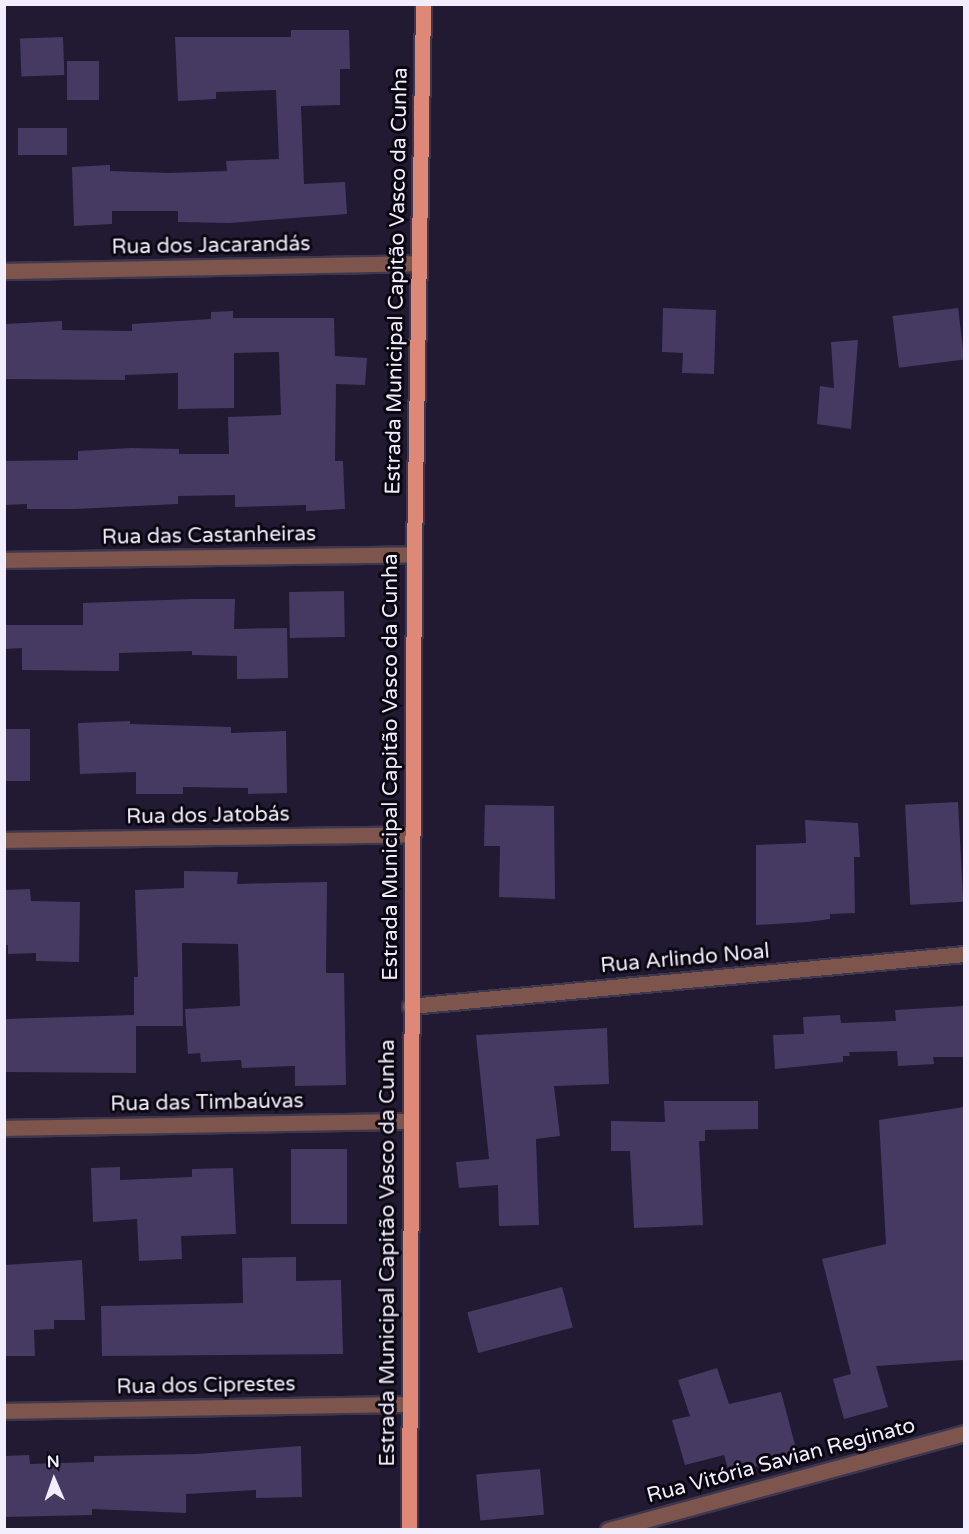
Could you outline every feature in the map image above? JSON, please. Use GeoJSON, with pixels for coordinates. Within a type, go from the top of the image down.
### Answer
{"type":"FeatureCollection","features":[{"type":"Feature","properties":{"kind":"main road","name":"Estrada Municipal Capitão Vasco da Cunha"},"geometry":{"type":"LineString","coordinates":[[409,1530],[411,834],[423,4]]}},
{"type":"Feature","properties":{"kind":"street","name":"Rua dos Jacarandás"},"geometry":{"type":"LineString","coordinates":[[4,271],[418,263]]}},
{"type":"Feature","properties":{"kind":"street","name":"Rua das Castanheiras"},"geometry":{"type":"LineString","coordinates":[[4,560],[414,554]]}},
{"type":"Feature","properties":{"kind":"street","name":"Rua dos Jatobás"},"geometry":{"type":"LineString","coordinates":[[4,840],[411,834]]}},
{"type":"Feature","properties":{"kind":"street","name":"Rua Arlindo Noal"},"geometry":{"type":"LineString","coordinates":[[410,1006],[964,954]]}},
{"type":"Feature","properties":{"kind":"street","name":"Rua das Timbaúvas"},"geometry":{"type":"LineString","coordinates":[[4,1128],[409,1121]]}},
{"type":"Feature","properties":{"kind":"street","name":"Rua dos Ciprestes"},"geometry":{"type":"LineString","coordinates":[[4,1411],[408,1404]]}},
{"type":"Feature","properties":{"kind":"street","name":"Rua Vitória Savian Reginato"},"geometry":{"type":"LineString","coordinates":[[608,1530],[964,1433]]}},
{"type":"Feature","properties":{"kind":"building"},"geometry":{"type":"Polygon","coordinates":[[[291,30],[349,30],[350,69],[340,69],[340,105],[301,106],[304,184],[345,182],[347,214],[229,223],[178,222],[178,211],[112,211],[112,224],[74,226],[72,167],[110,165],[110,171],[169,173],[227,171],[226,161],[279,159],[276,90],[216,92],[216,99],[178,101],[175,37],[291,37],[291,30]]]}},
{"type":"Feature","properties":{"kind":"building"},"geometry":{"type":"Polygon","coordinates":[[[63,37],[64,75],[21,76],[20,39],[63,37]]]}},
{"type":"Feature","properties":{"kind":"building"},"geometry":{"type":"Polygon","coordinates":[[[67,61],[99,61],[99,100],[67,100],[67,61]]]}},
{"type":"Feature","properties":{"kind":"building"},"geometry":{"type":"Polygon","coordinates":[[[18,128],[67,128],[67,155],[18,155],[18,128]]]}},
{"type":"Feature","properties":{"kind":"building"},"geometry":{"type":"Polygon","coordinates":[[[663,308],[716,310],[714,374],[682,373],[683,353],[662,352],[663,308]]]}},
{"type":"Feature","properties":{"kind":"building"},"geometry":{"type":"Polygon","coordinates":[[[958,308],[964,360],[899,368],[892,316],[958,308]]]}},
{"type":"Feature","properties":{"kind":"building"},"geometry":{"type":"Polygon","coordinates":[[[233,311],[233,318],[334,318],[335,356],[367,358],[365,385],[336,384],[335,461],[343,461],[345,509],[306,511],[306,505],[235,507],[235,495],[178,496],[178,504],[75,509],[27,509],[27,504],[4,505],[4,461],[78,460],[78,451],[131,448],[179,449],[179,454],[229,454],[228,417],[281,415],[279,352],[234,353],[234,408],[178,409],[178,373],[125,375],[125,380],[4,379],[4,324],[62,321],[62,330],[132,331],[132,324],[211,319],[211,312],[233,311]]]}},
{"type":"Feature","properties":{"kind":"building"},"geometry":{"type":"Polygon","coordinates":[[[858,340],[851,429],[817,424],[820,386],[834,388],[831,342],[858,340]]]}},
{"type":"Feature","properties":{"kind":"building"},"geometry":{"type":"Polygon","coordinates":[[[344,591],[345,637],[290,638],[289,592],[344,591]]]}},
{"type":"Feature","properties":{"kind":"building"},"geometry":{"type":"Polygon","coordinates":[[[235,599],[234,629],[287,628],[288,678],[237,679],[237,656],[192,655],[192,651],[119,653],[119,671],[22,670],[22,648],[4,649],[4,625],[83,625],[83,603],[235,599]]]}},
{"type":"Feature","properties":{"kind":"building"},"geometry":{"type":"Polygon","coordinates":[[[130,721],[130,724],[231,727],[231,733],[286,731],[287,793],[248,794],[248,788],[183,787],[183,794],[136,794],[136,772],[80,774],[78,723],[130,721]]]}},
{"type":"Feature","properties":{"kind":"building"},"geometry":{"type":"Polygon","coordinates":[[[4,729],[30,729],[30,781],[4,781],[4,729]]]}},
{"type":"Feature","properties":{"kind":"building"},"geometry":{"type":"Polygon","coordinates":[[[958,802],[963,902],[910,905],[905,805],[958,802]]]}},
{"type":"Feature","properties":{"kind":"building"},"geometry":{"type":"Polygon","coordinates":[[[485,805],[554,806],[555,899],[499,897],[500,846],[484,846],[485,805]]]}},
{"type":"Feature","properties":{"kind":"building"},"geometry":{"type":"Polygon","coordinates":[[[805,820],[858,823],[860,857],[854,857],[855,913],[830,914],[830,919],[807,922],[756,925],[756,845],[806,843],[805,820]]]}},
{"type":"Feature","properties":{"kind":"building"},"geometry":{"type":"Polygon","coordinates":[[[184,871],[238,872],[237,884],[327,882],[326,973],[344,973],[346,1085],[295,1086],[295,1066],[242,1068],[241,1060],[201,1062],[200,1053],[188,1054],[185,1009],[240,1006],[238,944],[182,943],[183,1026],[136,1026],[136,1073],[4,1072],[4,1019],[134,1015],[134,977],[138,977],[135,890],[184,888],[184,871]]]}},
{"type":"Feature","properties":{"kind":"building"},"geometry":{"type":"Polygon","coordinates":[[[30,889],[31,901],[80,902],[79,962],[36,961],[36,953],[8,954],[8,945],[4,945],[4,890],[30,889]]]}},
{"type":"Feature","properties":{"kind":"building"},"geometry":{"type":"Polygon","coordinates":[[[964,1006],[964,1057],[933,1057],[934,1064],[898,1066],[897,1051],[849,1052],[850,1056],[843,1056],[843,1062],[775,1069],[773,1035],[804,1034],[803,1017],[840,1015],[841,1023],[896,1021],[895,1010],[964,1006]]]}},
{"type":"Feature","properties":{"kind":"building"},"geometry":{"type":"Polygon","coordinates":[[[607,1028],[609,1084],[554,1086],[560,1136],[536,1139],[539,1225],[499,1226],[498,1185],[459,1188],[456,1162],[489,1159],[476,1035],[607,1028]]]}},
{"type":"Feature","properties":{"kind":"building"},"geometry":{"type":"Polygon","coordinates":[[[664,1101],[758,1101],[758,1129],[705,1130],[705,1141],[699,1141],[703,1225],[634,1228],[630,1151],[611,1151],[611,1121],[665,1122],[664,1101]]]}},
{"type":"Feature","properties":{"kind":"building"},"geometry":{"type":"Polygon","coordinates":[[[964,1107],[964,1360],[876,1366],[888,1407],[844,1419],[833,1379],[851,1374],[822,1259],[886,1244],[879,1120],[964,1107]]]}},
{"type":"Feature","properties":{"kind":"building"},"geometry":{"type":"Polygon","coordinates":[[[291,1149],[347,1149],[347,1224],[291,1224],[291,1149]]]}},
{"type":"Feature","properties":{"kind":"building"},"geometry":{"type":"Polygon","coordinates":[[[120,1167],[120,1180],[192,1177],[192,1169],[233,1168],[236,1234],[181,1236],[182,1259],[139,1261],[137,1219],[93,1222],[91,1168],[120,1167]]]}},
{"type":"Feature","properties":{"kind":"building"},"geometry":{"type":"Polygon","coordinates":[[[296,1257],[296,1281],[341,1280],[343,1354],[102,1356],[101,1306],[243,1303],[242,1258],[296,1257]]]}},
{"type":"Feature","properties":{"kind":"building"},"geometry":{"type":"Polygon","coordinates":[[[82,1260],[85,1320],[54,1320],[54,1329],[34,1330],[35,1356],[4,1356],[4,1265],[82,1260]]]}},
{"type":"Feature","properties":{"kind":"building"},"geometry":{"type":"Polygon","coordinates":[[[562,1287],[573,1328],[478,1353],[467,1312],[562,1287]]]}},
{"type":"Feature","properties":{"kind":"building"},"geometry":{"type":"Polygon","coordinates":[[[717,1368],[729,1404],[781,1392],[798,1456],[729,1473],[724,1455],[685,1465],[672,1420],[690,1416],[678,1380],[717,1368]]]}},
{"type":"Feature","properties":{"kind":"building"},"geometry":{"type":"Polygon","coordinates":[[[301,1446],[302,1497],[256,1498],[256,1490],[186,1494],[186,1513],[92,1509],[92,1515],[4,1517],[4,1456],[29,1455],[30,1464],[94,1462],[94,1456],[196,1454],[301,1446]]]}},
{"type":"Feature","properties":{"kind":"building"},"geometry":{"type":"Polygon","coordinates":[[[540,1469],[544,1515],[480,1520],[476,1475],[540,1469]]]}}]}
